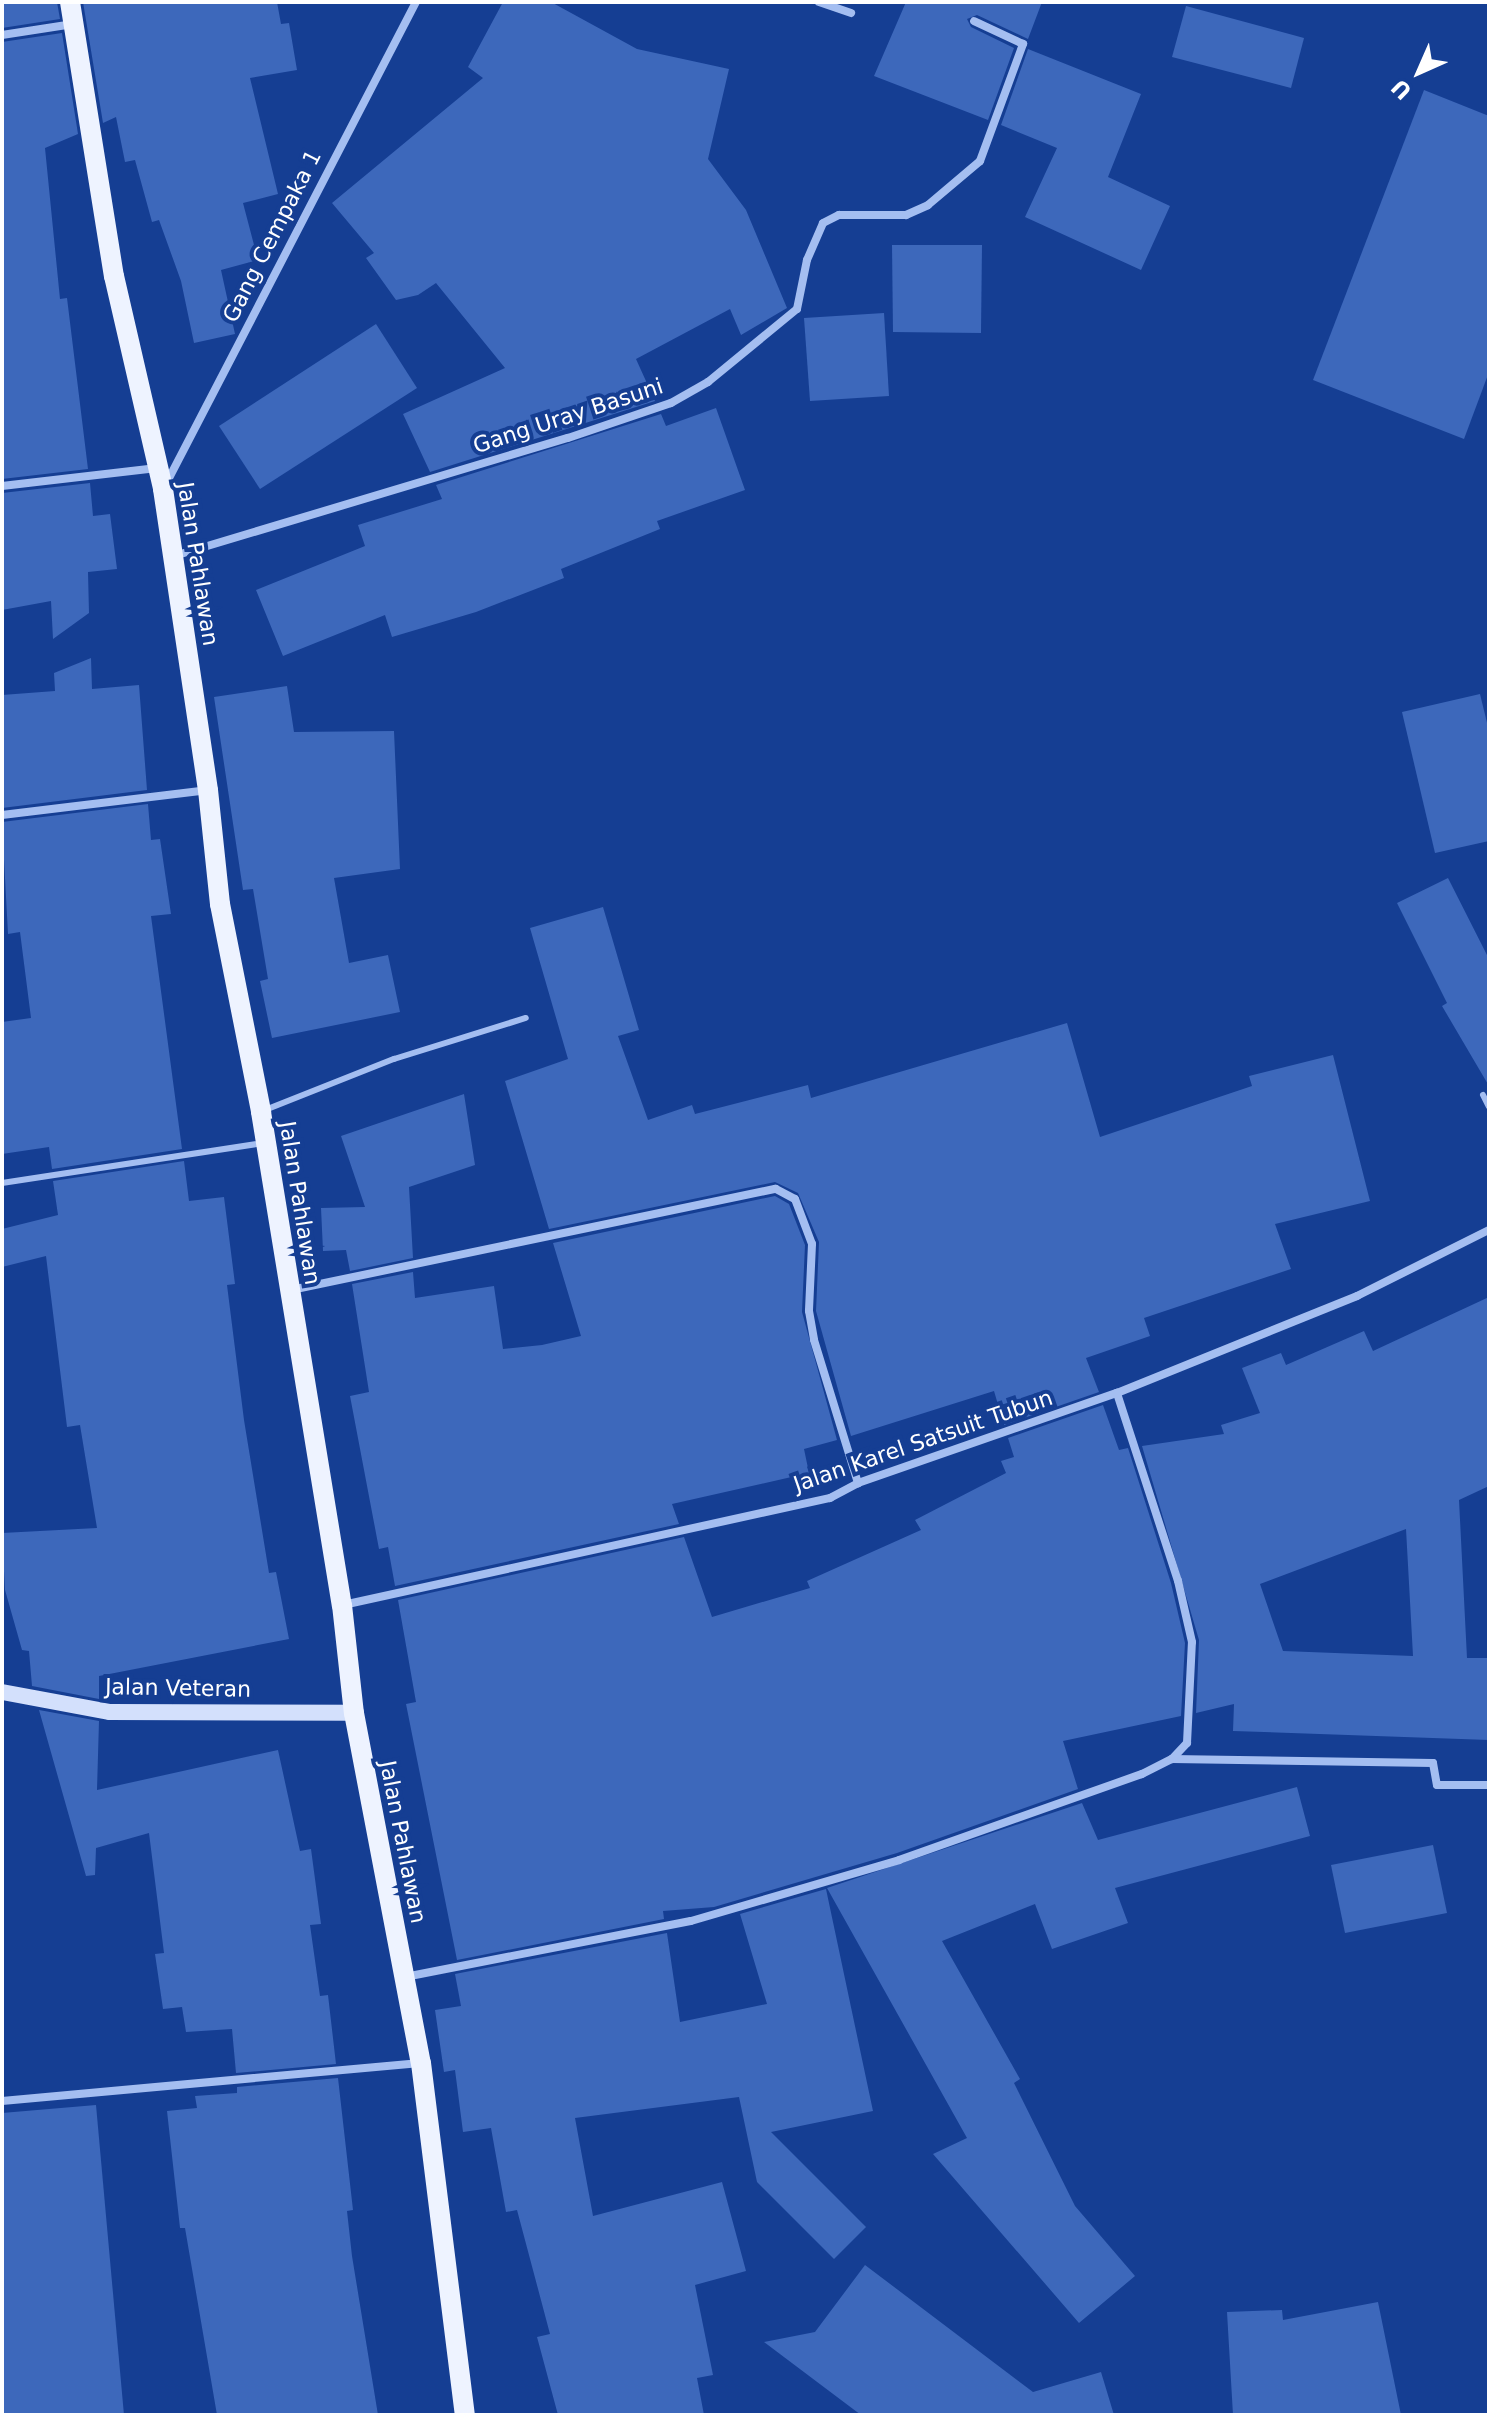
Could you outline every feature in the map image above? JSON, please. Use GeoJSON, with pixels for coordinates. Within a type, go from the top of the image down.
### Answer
{"type":"FeatureCollection","features":[{"type":"Feature","properties":{"kind":"main road","name":"Jalan Pahlawan"},"geometry":{"type":"LineString","coordinates":[[70,2],[114,276],[163,489],[208,790],[220,904],[261,1112],[342,1605],[354,1713],[421,2063],[465,2415]]}},
{"type":"Feature","properties":{"kind":"street","name":"Gang Cempaka 1"},"geometry":{"type":"LineString","coordinates":[[163,489],[416,2]]}},
{"type":"Feature","properties":{"kind":"street"},"geometry":{"type":"LineString","coordinates":[[819,2],[851,13]]}},
{"type":"Feature","properties":{"kind":"street","name":"Gang Uray Basuni"},"geometry":{"type":"LineString","coordinates":[[173,557],[583,433],[671,403],[717,376],[797,309],[807,260],[823,223],[839,215],[906,215],[928,205],[980,161],[1023,44],[974,21]]}},
{"type":"Feature","properties":{"kind":"street"},"geometry":{"type":"LineString","coordinates":[[2,35],[74,24]]}},
{"type":"Feature","properties":{"kind":"street"},"geometry":{"type":"LineString","coordinates":[[2,486],[158,468]]}},
{"type":"Feature","properties":{"kind":"street"},"geometry":{"type":"LineString","coordinates":[[2,815],[208,790]]}},
{"type":"Feature","properties":{"kind":"street"},"geometry":{"type":"LineString","coordinates":[[290,1291],[776,1189],[795,1199],[812,1244],[809,1311],[814,1340],[858,1483]]}},
{"type":"Feature","properties":{"kind":"street","name":"Jalan Karel Satsuit Tubun"},"geometry":{"type":"LineString","coordinates":[[342,1605],[830,1498],[858,1483],[1117,1393],[1357,1296],[1489,1230]]}},
{"type":"Feature","properties":{"kind":"street"},"geometry":{"type":"LineString","coordinates":[[1117,1393],[1178,1581],[1192,1642],[1187,1743],[1172,1759]]}},
{"type":"Feature","properties":{"kind":"street","name":"Jalan Veteran"},"geometry":{"type":"LineString","coordinates":[[2,1692],[110,1712],[354,1713]]}},
{"type":"Feature","properties":{"kind":"street"},"geometry":{"type":"LineString","coordinates":[[405,1977],[691,1921],[899,1860],[1172,1759],[1433,1763],[1437,1785],[1489,1785]]}},
{"type":"Feature","properties":{"kind":"street"},"geometry":{"type":"LineString","coordinates":[[2,2101],[421,2063]]}},
{"type":"Feature","properties":{"kind":"lane"},"geometry":{"type":"LineString","coordinates":[[261,1112],[394,1059],[526,1018]]}},
{"type":"Feature","properties":{"kind":"lane"},"geometry":{"type":"LineString","coordinates":[[1483,1095],[1489,1107]]}},
{"type":"Feature","properties":{"kind":"lane"},"geometry":{"type":"LineString","coordinates":[[2,1183],[265,1143]]}},
{"type":"Feature","properties":{"kind":"building"},"geometry":{"type":"Polygon","coordinates":[[[2,2],[57,2],[60,19],[2,28],[2,2]]]}},
{"type":"Feature","properties":{"kind":"building"},"geometry":{"type":"Polygon","coordinates":[[[83,2],[277,2],[281,24],[289,23],[297,70],[250,78],[278,194],[243,203],[258,260],[221,270],[235,334],[194,343],[181,281],[159,220],[152,222],[135,160],[125,162],[116,117],[103,123],[83,2]]]}},
{"type":"Feature","properties":{"kind":"building"},"geometry":{"type":"Polygon","coordinates":[[[503,2],[551,2],[637,49],[729,69],[708,159],[746,210],[787,308],[741,335],[730,309],[636,359],[655,401],[430,472],[403,414],[505,368],[436,283],[418,295],[396,300],[366,258],[374,253],[332,203],[483,78],[468,67],[503,2]]]}},
{"type":"Feature","properties":{"kind":"building"},"geometry":{"type":"Polygon","coordinates":[[[906,2],[1042,2],[1028,39],[977,15],[967,19],[971,27],[1014,48],[988,120],[874,76],[906,2]]]}},
{"type":"Feature","properties":{"kind":"building"},"geometry":{"type":"Polygon","coordinates":[[[1186,6],[1304,38],[1291,88],[1172,57],[1186,6]]]}},
{"type":"Feature","properties":{"kind":"building"},"geometry":{"type":"Polygon","coordinates":[[[62,33],[78,134],[45,148],[60,299],[67,298],[88,469],[2,479],[2,42],[62,33]]]}},
{"type":"Feature","properties":{"kind":"building"},"geometry":{"type":"Polygon","coordinates":[[[1028,49],[1141,94],[1108,177],[1170,206],[1141,270],[1025,217],[1057,148],[1001,125],[1028,49]]]}},
{"type":"Feature","properties":{"kind":"building"},"geometry":{"type":"Polygon","coordinates":[[[1424,90],[1489,116],[1489,372],[1464,439],[1313,380],[1424,90]]]}},
{"type":"Feature","properties":{"kind":"building"},"geometry":{"type":"Polygon","coordinates":[[[892,245],[982,245],[981,333],[893,332],[892,245]]]}},
{"type":"Feature","properties":{"kind":"building"},"geometry":{"type":"Polygon","coordinates":[[[884,313],[889,396],[810,401],[804,318],[884,313]]]}},
{"type":"Feature","properties":{"kind":"building"},"geometry":{"type":"Polygon","coordinates":[[[376,324],[417,388],[260,489],[219,426],[376,324]]]}},
{"type":"Feature","properties":{"kind":"building"},"geometry":{"type":"Polygon","coordinates":[[[716,408],[745,490],[657,521],[660,529],[561,569],[564,578],[476,612],[392,637],[385,615],[283,656],[256,590],[365,546],[358,525],[442,499],[436,485],[661,414],[666,426],[716,408]]]}},
{"type":"Feature","properties":{"kind":"building"},"geometry":{"type":"Polygon","coordinates":[[[90,483],[93,516],[110,514],[117,569],[88,572],[89,613],[53,639],[51,601],[2,610],[2,493],[90,483]]]}},
{"type":"Feature","properties":{"kind":"building"},"geometry":{"type":"Polygon","coordinates":[[[91,658],[92,689],[139,685],[147,790],[2,808],[2,695],[55,691],[54,673],[91,658]]]}},
{"type":"Feature","properties":{"kind":"building"},"geometry":{"type":"Polygon","coordinates":[[[287,686],[294,732],[394,731],[400,869],[334,878],[349,963],[388,955],[400,1012],[272,1038],[260,981],[268,979],[253,889],[243,890],[214,697],[287,686]]]}},
{"type":"Feature","properties":{"kind":"building"},"geometry":{"type":"Polygon","coordinates":[[[1480,694],[1489,731],[1489,841],[1435,853],[1402,712],[1480,694]]]}},
{"type":"Feature","properties":{"kind":"building"},"geometry":{"type":"Polygon","coordinates":[[[148,804],[151,840],[160,839],[171,914],[151,916],[182,1149],[52,1169],[49,1147],[2,1154],[2,1022],[31,1018],[20,932],[8,934],[2,822],[148,804]]]}},
{"type":"Feature","properties":{"kind":"building"},"geometry":{"type":"Polygon","coordinates":[[[1448,878],[1489,959],[1489,1086],[1442,1006],[1447,1003],[1397,903],[1448,878]]]}},
{"type":"Feature","properties":{"kind":"building"},"geometry":{"type":"Polygon","coordinates":[[[603,907],[639,1030],[618,1036],[648,1120],[692,1105],[695,1114],[808,1085],[811,1098],[1067,1023],[1100,1137],[1252,1086],[1249,1076],[1333,1055],[1370,1201],[1275,1224],[1291,1269],[1144,1318],[1150,1336],[1086,1358],[1099,1392],[1004,1425],[994,1391],[851,1436],[816,1311],[819,1242],[798,1193],[775,1182],[549,1229],[505,1081],[568,1059],[530,928],[603,907]]]}},
{"type":"Feature","properties":{"kind":"building"},"geometry":{"type":"Polygon","coordinates":[[[464,1094],[475,1165],[409,1187],[413,1258],[350,1271],[346,1250],[323,1251],[321,1208],[365,1207],[341,1136],[464,1094]]]}},
{"type":"Feature","properties":{"kind":"building"},"geometry":{"type":"Polygon","coordinates":[[[184,1161],[189,1201],[224,1197],[235,1284],[227,1285],[244,1420],[269,1573],[276,1572],[289,1639],[99,1676],[99,1699],[32,1686],[29,1651],[22,1650],[5,1590],[2,1533],[97,1528],[80,1425],[67,1427],[46,1256],[2,1267],[2,1229],[58,1215],[53,1181],[184,1161]]]}},
{"type":"Feature","properties":{"kind":"building"},"geometry":{"type":"Polygon","coordinates":[[[775,1196],[789,1204],[805,1245],[802,1312],[837,1440],[804,1449],[809,1473],[672,1504],[679,1524],[395,1586],[388,1547],[379,1549],[350,1396],[369,1392],[352,1284],[413,1272],[415,1298],[494,1286],[503,1349],[542,1345],[581,1336],[553,1243],[775,1196]]]}},
{"type":"Feature","properties":{"kind":"building"},"geometry":{"type":"Polygon","coordinates":[[[1489,1297],[1489,1486],[1459,1500],[1467,1658],[1489,1658],[1489,1740],[1233,1731],[1234,1704],[1196,1713],[1199,1640],[1142,1446],[1224,1434],[1221,1425],[1260,1413],[1242,1368],[1281,1353],[1286,1365],[1364,1331],[1373,1351],[1489,1297]],[[1406,1529],[1260,1584],[1283,1651],[1413,1656],[1406,1529]]]}},
{"type":"Feature","properties":{"kind":"building"},"geometry":{"type":"Polygon","coordinates":[[[1103,1405],[1119,1450],[1128,1448],[1171,1583],[1185,1643],[1181,1716],[1063,1741],[1078,1789],[897,1853],[714,1907],[663,1911],[664,1919],[457,1960],[406,1704],[416,1702],[398,1600],[684,1537],[712,1617],[810,1588],[807,1581],[921,1530],[915,1520],[1006,1473],[1001,1461],[1014,1457],[1008,1438],[1103,1405]]]}},
{"type":"Feature","properties":{"kind":"building"},"geometry":{"type":"Polygon","coordinates":[[[39,1710],[99,1721],[97,1790],[278,1750],[300,1851],[311,1849],[321,1924],[310,1925],[320,1996],[328,1995],[336,2064],[236,2073],[232,2029],[186,2032],[182,2007],[163,2009],[155,1954],[164,1953],[149,1833],[96,1848],[95,1875],[86,1876],[39,1710]]]}},
{"type":"Feature","properties":{"kind":"building"},"geometry":{"type":"Polygon","coordinates":[[[1297,1787],[1310,1836],[1115,1888],[1128,1923],[1052,1949],[1035,1904],[942,1941],[1020,2079],[1014,2083],[1075,2206],[1135,2276],[1079,2323],[933,2154],[967,2138],[827,1888],[1082,1803],[1098,1840],[1297,1787]]]}},
{"type":"Feature","properties":{"kind":"building"},"geometry":{"type":"Polygon","coordinates":[[[1433,1845],[1447,1913],[1345,1933],[1331,1865],[1433,1845]]]}},
{"type":"Feature","properties":{"kind":"building"},"geometry":{"type":"Polygon","coordinates":[[[826,1889],[873,2111],[771,2132],[866,2227],[834,2259],[757,2182],[739,2097],[575,2118],[593,2216],[722,2182],[746,2271],[695,2285],[713,2375],[697,2378],[704,2415],[558,2415],[537,2337],[550,2334],[517,2210],[506,2212],[491,2128],[463,2132],[455,2070],[444,2072],[435,2010],[461,2006],[455,1974],[667,1933],[680,2022],[767,2004],[740,1914],[826,1889]]]}},
{"type":"Feature","properties":{"kind":"building"},"geometry":{"type":"Polygon","coordinates":[[[338,2078],[353,2210],[347,2211],[352,2256],[378,2415],[217,2415],[185,2228],[180,2228],[167,2111],[197,2108],[195,2096],[237,2093],[237,2087],[338,2078]]]}},
{"type":"Feature","properties":{"kind":"building"},"geometry":{"type":"Polygon","coordinates":[[[96,2105],[124,2415],[2,2415],[2,2113],[96,2105]]]}},
{"type":"Feature","properties":{"kind":"building"},"geometry":{"type":"Polygon","coordinates":[[[865,2265],[1033,2392],[1101,2372],[1114,2415],[861,2415],[764,2342],[815,2332],[865,2265]]]}},
{"type":"Feature","properties":{"kind":"building"},"geometry":{"type":"Polygon","coordinates":[[[1378,2302],[1401,2415],[1233,2415],[1227,2312],[1282,2310],[1283,2320],[1378,2302]]]}}]}
